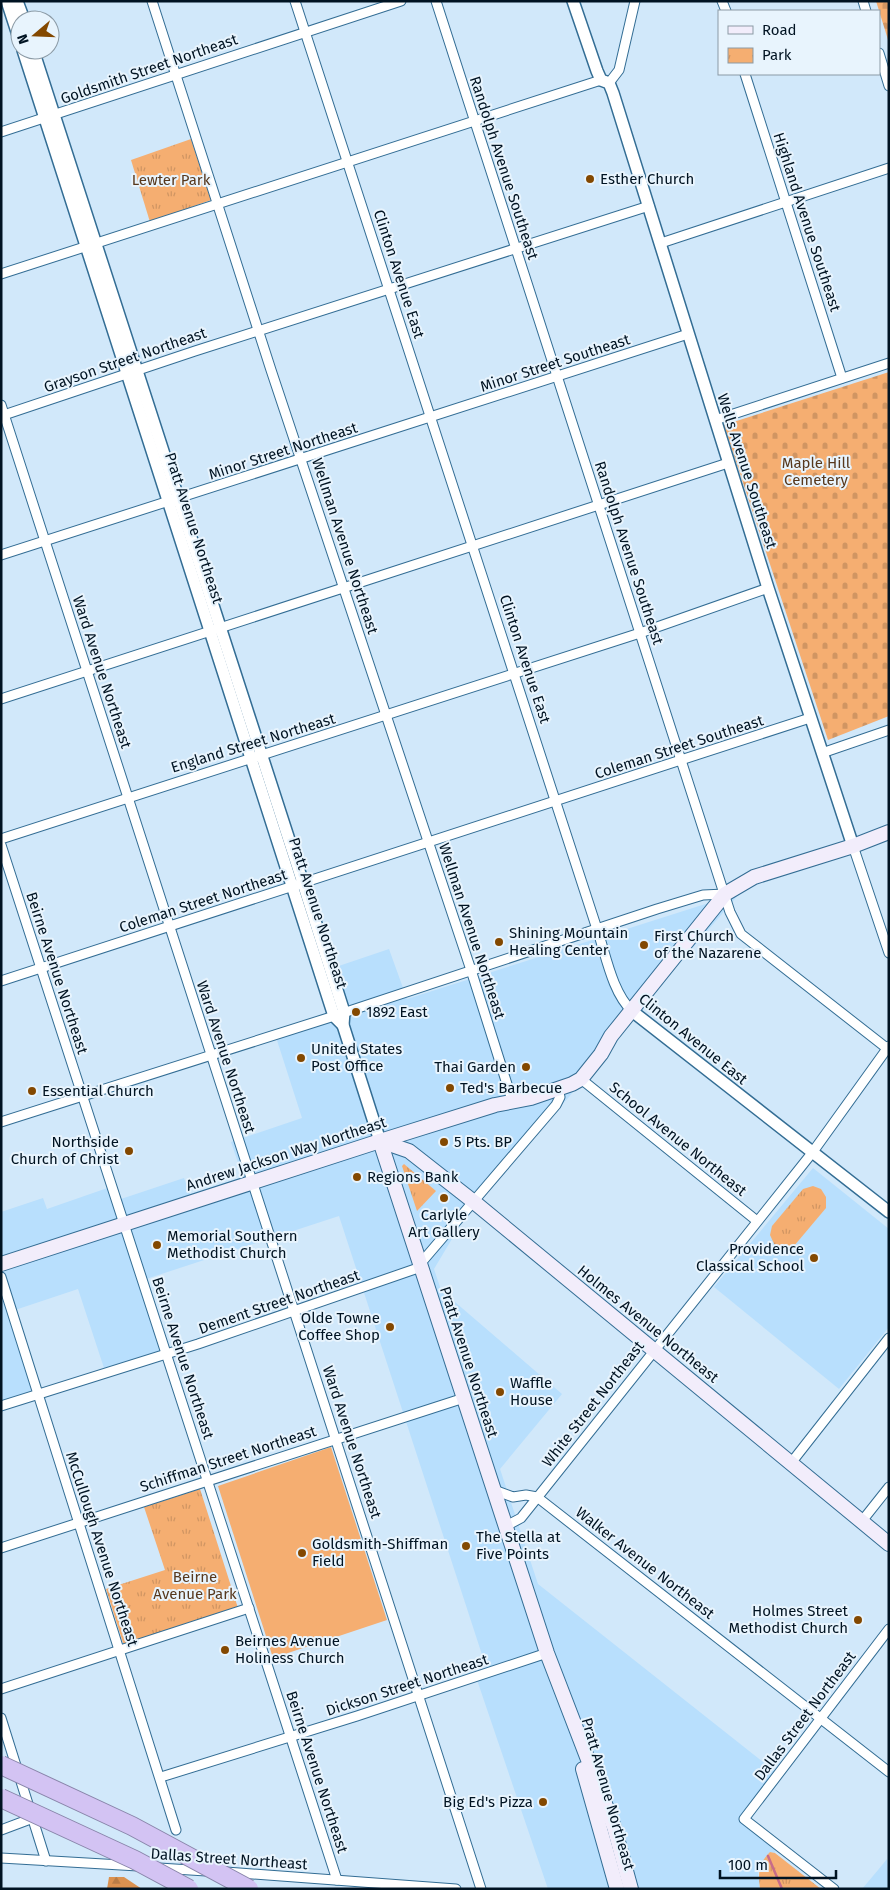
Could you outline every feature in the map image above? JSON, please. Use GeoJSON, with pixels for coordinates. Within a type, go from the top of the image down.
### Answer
{"type":"FeatureCollection","features":[{"type":"Feature","properties":{"kind":"highway"},"geometry":{"type":"LineString","coordinates":[[1,1765],[125,1823],[249,1889]]}},
{"type":"Feature","properties":{"kind":"highway"},"geometry":{"type":"LineString","coordinates":[[1,1798],[58,1823],[189,1889]]}},
{"type":"Feature","properties":{"kind":"highway"},"geometry":{"type":"LineString","coordinates":[[58,1823],[167,1889]]}},
{"type":"Feature","properties":{"kind":"main road"},"geometry":{"type":"LineString","coordinates":[[512,1100],[528,1091],[573,1074],[611,1036],[632,1011],[724,894],[754,876],[853,846],[889,832]]}},
{"type":"Feature","properties":{"kind":"main road"},"geometry":{"type":"LineString","coordinates":[[581,1079],[601,1054],[611,1036]]}},
{"type":"Feature","properties":{"kind":"main road","name":"Andrew Jackson Way Northeast"},"geometry":{"type":"LineString","coordinates":[[1,1264],[380,1141],[512,1100],[531,1098],[558,1090],[581,1079]]}},
{"type":"Feature","properties":{"kind":"main road","name":"Holmes Avenue Northeast"},"geometry":{"type":"LineString","coordinates":[[380,1141],[409,1151],[474,1202],[889,1544]]}},
{"type":"Feature","properties":{"kind":"main road","name":"Pratt Avenue Northeast"},"geometry":{"type":"LineString","coordinates":[[380,1141],[547,1654],[614,1827],[630,1889]]}},
{"type":"Feature","properties":{"kind":"main road","name":"Pratt Avenue Northeast"},"geometry":{"type":"LineString","coordinates":[[567,1708],[617,1889]]}},
{"type":"Feature","properties":{"kind":"street","name":"Wellman Avenue Northeast"},"geometry":{"type":"LineString","coordinates":[[152,1],[258,331],[302,459],[428,844],[472,970],[512,1100]]}},
{"type":"Feature","properties":{"kind":"street","name":"Clinton Avenue East"},"geometry":{"type":"LineString","coordinates":[[295,1],[618,992],[624,1003],[632,1011],[889,1212]]}},
{"type":"Feature","properties":{"kind":"street","name":"Goldsmith Street Northeast"},"geometry":{"type":"LineString","coordinates":[[1,132],[401,1]]}},
{"type":"Feature","properties":{"kind":"street","name":"Randolph Avenue Southeast"},"geometry":{"type":"LineString","coordinates":[[436,1],[730,912],[741,934],[888,1048]]}},
{"type":"Feature","properties":{"kind":"street","name":"Wells Avenue Southeast"},"geometry":{"type":"LineString","coordinates":[[574,1],[605,81],[649,206],[768,588],[889,953]]}},
{"type":"Feature","properties":{"kind":"street"},"geometry":{"type":"LineString","coordinates":[[1,274],[91,243],[347,163],[474,119],[605,81],[620,70],[635,1]]}},
{"type":"Feature","properties":{"kind":"street"},"geometry":{"type":"LineString","coordinates":[[880,56],[889,86]]}},
{"type":"Feature","properties":{"kind":"street","name":"Pratt Avenue Northeast"},"geometry":{"type":"LineString","coordinates":[[27,60],[50,117]]}},
{"type":"Feature","properties":{"kind":"street","name":"Pratt Avenue Northeast"},"geometry":{"type":"LineString","coordinates":[[36,60],[50,117],[380,1141]]}},
{"type":"Feature","properties":{"kind":"street","name":"Highland Avenue Southeast"},"geometry":{"type":"LineString","coordinates":[[745,75],[842,378]]}},
{"type":"Feature","properties":{"kind":"street"},"geometry":{"type":"LineString","coordinates":[[661,243],[889,168]]}},
{"type":"Feature","properties":{"kind":"street","name":"Grayson Street Northeast"},"geometry":{"type":"LineString","coordinates":[[3,415],[649,206]]}},
{"type":"Feature","properties":{"kind":"street","name":"Minor Street Southeast"},"geometry":{"type":"LineString","coordinates":[[430,418],[688,334]]}},
{"type":"Feature","properties":{"kind":"street"},"geometry":{"type":"LineString","coordinates":[[715,420],[889,363]]}},
{"type":"Feature","properties":{"kind":"street","name":"Ward Avenue Northeast"},"geometry":{"type":"LineString","coordinates":[[1,405],[169,928],[296,1311],[417,1696],[481,1889]]}},
{"type":"Feature","properties":{"kind":"street","name":"Minor Street Northeast"},"geometry":{"type":"LineString","coordinates":[[1,555],[430,418]]}},
{"type":"Feature","properties":{"kind":"street"},"geometry":{"type":"LineString","coordinates":[[1,698],[728,463]]}},
{"type":"Feature","properties":{"kind":"street","name":"England Street Northeast"},"geometry":{"type":"LineString","coordinates":[[1,839],[640,633],[768,588]]}},
{"type":"Feature","properties":{"kind":"street","name":"Coleman Street Southeast"},"geometry":{"type":"LineString","coordinates":[[556,801],[810,718]]}},
{"type":"Feature","properties":{"kind":"street"},"geometry":{"type":"LineString","coordinates":[[822,753],[889,730]]}},
{"type":"Feature","properties":{"kind":"street","name":"Coleman Street Northeast"},"geometry":{"type":"LineString","coordinates":[[1,981],[556,801]]}},
{"type":"Feature","properties":{"kind":"street","name":"Beirne Avenue Northeast"},"geometry":{"type":"LineString","coordinates":[[1,845],[338,1880]]}},
{"type":"Feature","properties":{"kind":"street"},"geometry":{"type":"LineString","coordinates":[[1,1122],[339,1014],[657,909],[703,895],[724,894]]}},
{"type":"Feature","properties":{"kind":"street","name":"White Street Northeast"},"geometry":{"type":"LineString","coordinates":[[506,1526],[522,1518],[812,1153],[888,1048]]}},
{"type":"Feature","properties":{"kind":"street","name":"School Avenue Northeast"},"geometry":{"type":"LineString","coordinates":[[581,1079],[757,1221]]}},
{"type":"Feature","properties":{"kind":"street","name":"Dement Street Northeast"},"geometry":{"type":"LineString","coordinates":[[1,1406],[296,1311],[421,1266],[556,1105],[560,1097],[558,1090]]}},
{"type":"Feature","properties":{"kind":"street","name":"McCullough Avenue Northeast"},"geometry":{"type":"LineString","coordinates":[[1,1276],[161,1777],[176,1830]]}},
{"type":"Feature","properties":{"kind":"street"},"geometry":{"type":"LineString","coordinates":[[791,1463],[889,1338]]}},
{"type":"Feature","properties":{"kind":"street","name":"Schiffman Street Northeast"},"geometry":{"type":"LineString","coordinates":[[1,1548],[464,1398]]}},
{"type":"Feature","properties":{"kind":"street"},"geometry":{"type":"LineString","coordinates":[[862,1521],[889,1487]]}},
{"type":"Feature","properties":{"kind":"street"},"geometry":{"type":"LineString","coordinates":[[494,1490],[513,1497],[526,1495],[537,1497]]}},
{"type":"Feature","properties":{"kind":"street","name":"Walker Avenue Northeast"},"geometry":{"type":"LineString","coordinates":[[537,1497],[889,1772]]}},
{"type":"Feature","properties":{"kind":"street"},"geometry":{"type":"LineString","coordinates":[[1,1689],[249,1608]]}},
{"type":"Feature","properties":{"kind":"street","name":"Dallas Street Northeast"},"geometry":{"type":"LineString","coordinates":[[834,1889],[744,1819],[889,1629]]}},
{"type":"Feature","properties":{"kind":"street","name":"Dickson Street Northeast"},"geometry":{"type":"LineString","coordinates":[[161,1777],[547,1654]]}},
{"type":"Feature","properties":{"kind":"street"},"geometry":{"type":"LineString","coordinates":[[1,1718],[46,1861]]}},
{"type":"Feature","properties":{"kind":"street"},"geometry":{"type":"LineString","coordinates":[[1,1830],[33,1818]]}},
{"type":"Feature","properties":{"kind":"street","name":"Dallas Street Northeast"},"geometry":{"type":"LineString","coordinates":[[1,1858],[456,1889]]}},
{"type":"Feature","properties":{"kind":"shaded area"},"geometry":{"type":"Polygon","coordinates":[[[740,893],[601,1054],[569,1097],[474,1202],[434,1269],[441,1290],[562,1394],[500,1469],[538,1584],[782,1777],[750,1819],[778,1841],[775,1853],[770,1852],[758,1873],[760,1889],[548,1889],[475,1674],[487,1670],[339,1216],[140,1281],[163,1351],[104,1368],[78,1289],[9,1312],[35,1393],[1,1404],[1,1212],[43,1198],[47,1209],[116,1185],[121,1199],[184,1178],[190,1194],[243,1177],[231,1142],[302,1118],[274,1031],[329,1012],[318,973],[389,949],[407,999],[740,893]]]}},
{"type":"Feature","properties":{"kind":"shaded area","name":"Providence Classical School"},"geometry":{"type":"Polygon","coordinates":[[[813,1168],[889,1229],[889,1327],[839,1389],[714,1287],[813,1168]]]}},
{"type":"Feature","properties":{"kind":"shaded area"},"geometry":{"type":"Polygon","coordinates":[[[887,1859],[889,1889],[862,1889],[878,1870],[887,1859]]]}},
{"type":"Feature","properties":{"kind":"green space"},"geometry":{"type":"Polygon","coordinates":[[[876,1],[889,1],[889,43],[880,10],[876,1]]]}},
{"type":"Feature","properties":{"kind":"green space","name":"Lewter Park"},"geometry":{"type":"Polygon","coordinates":[[[191,139],[211,200],[150,222],[131,160],[191,139]]]}},
{"type":"Feature","properties":{"kind":"green space","name":"Maple Hill Cemetery"},"geometry":{"type":"Polygon","coordinates":[[[889,372],[889,716],[828,740],[724,425],[889,372]]]}},
{"type":"Feature","properties":{"kind":"green space"},"geometry":{"type":"Polygon","coordinates":[[[404,1164],[436,1191],[417,1211],[402,1166],[404,1164]]]}},
{"type":"Feature","properties":{"kind":"green space"},"geometry":{"type":"Polygon","coordinates":[[[813,1186],[821,1189],[826,1197],[826,1208],[794,1246],[784,1250],[775,1246],[770,1235],[772,1226],[803,1189],[813,1186]]]}},
{"type":"Feature","properties":{"kind":"green space","name":"Goldsmith-Shiffman Field"},"geometry":{"type":"Polygon","coordinates":[[[331,1447],[387,1620],[273,1658],[218,1486],[331,1447]]]}},
{"type":"Feature","properties":{"kind":"green space","name":"Beirne Avenue Park"},"geometry":{"type":"Polygon","coordinates":[[[200,1489],[238,1608],[124,1646],[106,1589],[165,1570],[144,1507],[200,1489]]]}},
{"type":"Feature","properties":{"kind":"green space"},"geometry":{"type":"Polygon","coordinates":[[[770,1852],[775,1853],[821,1889],[760,1889],[760,1869],[770,1852]]]}},
{"type":"Feature","properties":{"kind":"green space"},"geometry":{"type":"Polygon","coordinates":[[[109,1877],[124,1877],[142,1889],[107,1889],[109,1877]]]}},
{"type":"Feature","properties":{"kind":"waterway"},"geometry":{"type":"LineString","coordinates":[[768,1856],[782,1889]]}},
{"type":"Feature","properties":{"kind":"place","name":"Esther Church"},"geometry":{"type":"Point","coordinates":[590,179]}},
{"type":"Feature","properties":{"kind":"place","name":"Shining Mountain Healing Center"},"geometry":{"type":"Point","coordinates":[499,942]}},
{"type":"Feature","properties":{"kind":"place","name":"First Church of the Nazarene"},"geometry":{"type":"Point","coordinates":[644,945]}},
{"type":"Feature","properties":{"kind":"place","name":"1892 East"},"geometry":{"type":"Point","coordinates":[356,1012]}},
{"type":"Feature","properties":{"kind":"place","name":"United States Post Office"},"geometry":{"type":"Point","coordinates":[301,1058]}},
{"type":"Feature","properties":{"kind":"place","name":"Thai Garden"},"geometry":{"type":"Point","coordinates":[526,1067]}},
{"type":"Feature","properties":{"kind":"place","name":"Ted's Barbecue"},"geometry":{"type":"Point","coordinates":[450,1088]}},
{"type":"Feature","properties":{"kind":"place","name":"Essential Church"},"geometry":{"type":"Point","coordinates":[32,1091]}},
{"type":"Feature","properties":{"kind":"place","name":"5 Pts. BP"},"geometry":{"type":"Point","coordinates":[444,1142]}},
{"type":"Feature","properties":{"kind":"place","name":"Northside Church of Christ"},"geometry":{"type":"Point","coordinates":[129,1151]}},
{"type":"Feature","properties":{"kind":"place","name":"Regions Bank"},"geometry":{"type":"Point","coordinates":[357,1177]}},
{"type":"Feature","properties":{"kind":"place","name":"Carlyle Art Gallery"},"geometry":{"type":"Point","coordinates":[444,1198]}},
{"type":"Feature","properties":{"kind":"place","name":"Memorial Southern Methodist Church"},"geometry":{"type":"Point","coordinates":[157,1245]}},
{"type":"Feature","properties":{"kind":"place","name":"Providence Classical School"},"geometry":{"type":"Point","coordinates":[814,1258]}},
{"type":"Feature","properties":{"kind":"place","name":"Olde Towne Coffee Shop"},"geometry":{"type":"Point","coordinates":[390,1327]}},
{"type":"Feature","properties":{"kind":"place","name":"Waffle House"},"geometry":{"type":"Point","coordinates":[500,1392]}},
{"type":"Feature","properties":{"kind":"place","name":"The Stella at Five Points"},"geometry":{"type":"Point","coordinates":[466,1546]}},
{"type":"Feature","properties":{"kind":"place","name":"Goldsmith-Shiffman Field"},"geometry":{"type":"Point","coordinates":[302,1553]}},
{"type":"Feature","properties":{"kind":"place","name":"Holmes Street Methodist Church"},"geometry":{"type":"Point","coordinates":[858,1620]}},
{"type":"Feature","properties":{"kind":"place","name":"Beirnes Avenue Holiness Church"},"geometry":{"type":"Point","coordinates":[225,1650]}},
{"type":"Feature","properties":{"kind":"place","name":"Big Ed's Pizza"},"geometry":{"type":"Point","coordinates":[543,1802]}}]}
